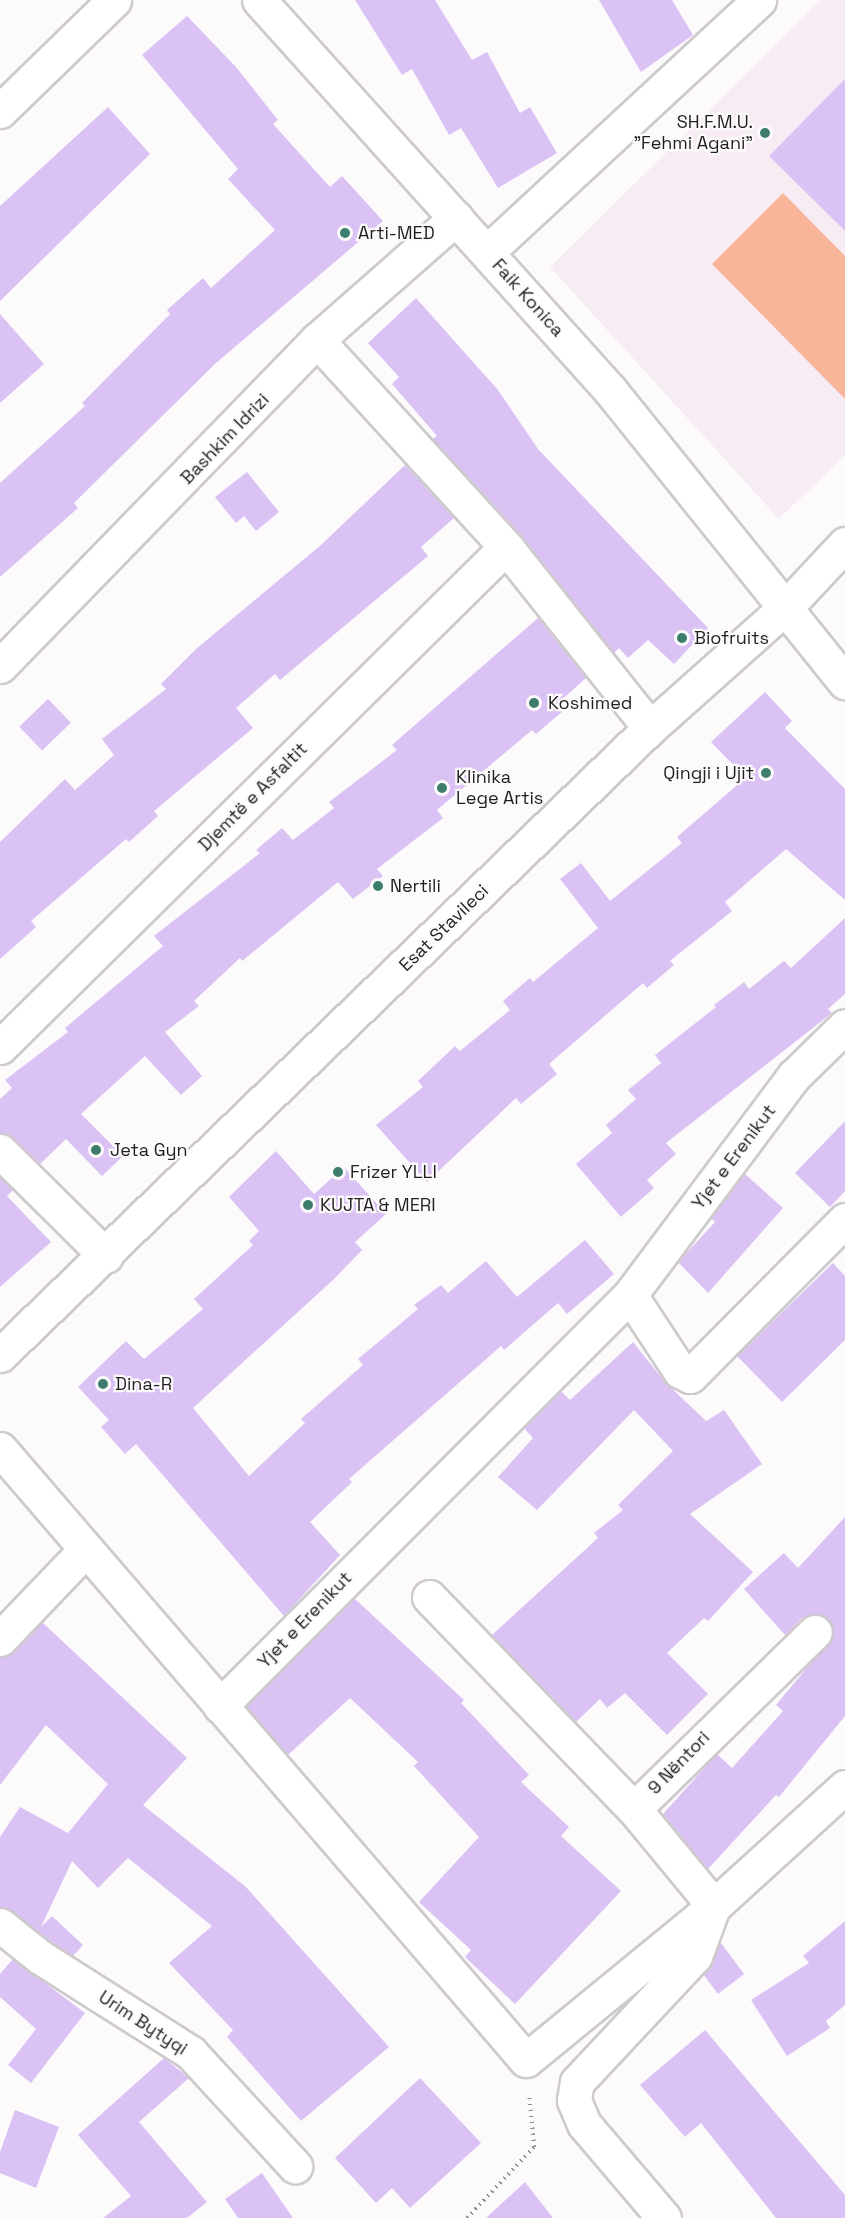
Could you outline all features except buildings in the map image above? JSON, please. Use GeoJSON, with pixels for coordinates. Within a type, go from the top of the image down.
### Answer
{"type":"FeatureCollection","features":[{"type":"Feature","properties":{"kind":"street"},"geometry":{"type":"LineString","coordinates":[[0,111],[114,0]]}},
{"type":"Feature","properties":{"kind":"street","name":"Faik Konica"},"geometry":{"type":"LineString","coordinates":[[259,0],[610,390],[787,606],[845,682]]}},
{"type":"Feature","properties":{"kind":"street"},"geometry":{"type":"LineString","coordinates":[[487,252],[753,2]]}},
{"type":"Feature","properties":{"kind":"street","name":"Bashkim Idrizi"},"geometry":{"type":"LineString","coordinates":[[0,666],[317,340],[456,218]]}},
{"type":"Feature","properties":{"kind":"street"},"geometry":{"type":"LineString","coordinates":[[317,340],[506,547],[650,728]]}},
{"type":"Feature","properties":{"kind":"street","name":"Esat Stavileci"},"geometry":{"type":"LineString","coordinates":[[0,1355],[650,728],[787,606],[845,544]]}},
{"type":"Feature","properties":{"kind":"street","name":"Djemtë e Asfaltit"},"geometry":{"type":"LineString","coordinates":[[0,1047],[506,547]]}},
{"type":"Feature","properties":{"kind":"street","name":"Yjet e Erenikut"},"geometry":{"type":"LineString","coordinates":[[220,1706],[630,1295],[794,1076],[845,1026]]}},
{"type":"Feature","properties":{"kind":"street"},"geometry":{"type":"LineString","coordinates":[[0,1151],[105,1256]]}},
{"type":"Feature","properties":{"kind":"street"},"geometry":{"type":"LineString","coordinates":[[630,1295],[680,1371],[690,1376],[845,1221]]}},
{"type":"Feature","properties":{"kind":"street"},"geometry":{"type":"LineString","coordinates":[[0,1449],[84,1551],[526,2060],[714,1906],[845,1787]]}},
{"type":"Feature","properties":{"kind":"street"},"geometry":{"type":"LineString","coordinates":[[0,1639],[84,1551]]}},
{"type":"Feature","properties":{"kind":"street"},"geometry":{"type":"LineString","coordinates":[[429,1597],[634,1809]]}},
{"type":"Feature","properties":{"kind":"street","name":"9 Nëntori"},"geometry":{"type":"LineString","coordinates":[[714,1906],[634,1809],[815,1632]]}},
{"type":"Feature","properties":{"kind":"street"},"geometry":{"type":"LineString","coordinates":[[664,2218],[584,2124],[574,2100],[577,2082],[695,1956],[714,1906]]}},
{"type":"Feature","properties":{"kind":"street","name":"Urim Bytyqi"},"geometry":{"type":"LineString","coordinates":[[0,1925],[40,1957],[191,2053],[295,2166]]}},
{"type":"Feature","properties":{"kind":"path"},"geometry":{"type":"LineString","coordinates":[[467,2218],[534,2147],[526,2060]]}},
{"type":"Feature","properties":{"kind":"shaded area","name":"SH.F.M.U. \"Fehmi Agani\""},"geometry":{"type":"Polygon","coordinates":[[[821,0],[845,0],[845,455],[779,519],[550,267],[821,0]]]}},
{"type":"Feature","properties":{"kind":"shaded area"},"geometry":{"type":"Polygon","coordinates":[[[783,193],[845,256],[845,399],[712,264],[783,193]]]}},
{"type":"Feature","properties":{"kind":"place","name":"SH.F.M.U. \"Fehmi Agani\""},"geometry":{"type":"Point","coordinates":[765,133]}},
{"type":"Feature","properties":{"kind":"place","name":"Arti-MED"},"geometry":{"type":"Point","coordinates":[345,233]}},
{"type":"Feature","properties":{"kind":"place","name":"Biofruits"},"geometry":{"type":"Point","coordinates":[682,638]}},
{"type":"Feature","properties":{"kind":"place","name":"Koshimed"},"geometry":{"type":"Point","coordinates":[534,703]}},
{"type":"Feature","properties":{"kind":"place","name":"Qingji i Ujit"},"geometry":{"type":"Point","coordinates":[766,773]}},
{"type":"Feature","properties":{"kind":"place","name":"Klinika Lege Artis"},"geometry":{"type":"Point","coordinates":[442,788]}},
{"type":"Feature","properties":{"kind":"place","name":"Nertili"},"geometry":{"type":"Point","coordinates":[378,886]}},
{"type":"Feature","properties":{"kind":"place","name":"Jeta Gyn"},"geometry":{"type":"Point","coordinates":[96,1150]}},
{"type":"Feature","properties":{"kind":"place","name":"Frizer YLLI"},"geometry":{"type":"Point","coordinates":[338,1172]}},
{"type":"Feature","properties":{"kind":"place","name":"KUJTA & MERI"},"geometry":{"type":"Point","coordinates":[308,1205]}},
{"type":"Feature","properties":{"kind":"place","name":"Dina-R"},"geometry":{"type":"Point","coordinates":[103,1384]}}]}
